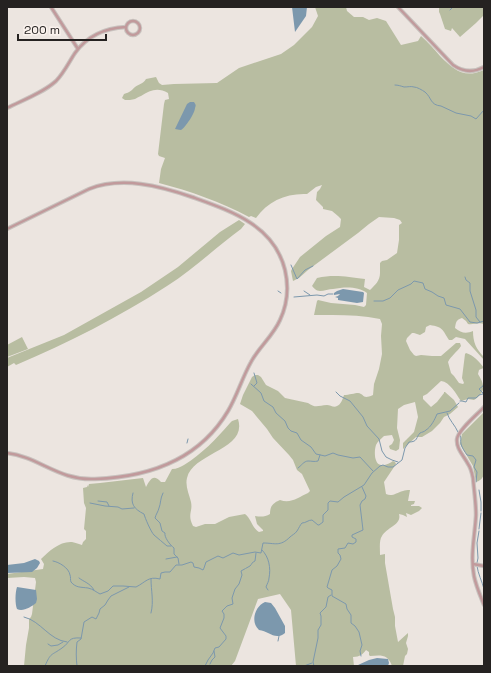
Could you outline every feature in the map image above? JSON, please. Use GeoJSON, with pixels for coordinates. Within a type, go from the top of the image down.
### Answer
{"type":"FeatureCollection","features":[{"type":"Feature","properties":{"kind":"street"},"geometry":{"type":"LineString","coordinates":[[51,7],[78,49]]}},
{"type":"Feature","properties":{"kind":"street"},"geometry":{"type":"LineString","coordinates":[[398,7],[453,65],[460,69],[470,71],[478,70],[484,67]]}},
{"type":"Feature","properties":{"kind":"street"},"geometry":{"type":"LineString","coordinates":[[133,21],[139,24],[140,28],[138,33],[134,35],[129,34],[126,28],[129,22],[133,21]]}},
{"type":"Feature","properties":{"kind":"street"},"geometry":{"type":"LineString","coordinates":[[7,108],[53,84],[62,74],[78,49],[87,40],[112,28],[126,28]]}},
{"type":"Feature","properties":{"kind":"street"},"geometry":{"type":"LineString","coordinates":[[7,229],[89,189],[102,185],[128,183],[161,187],[220,207],[241,217],[258,228],[273,243],[280,255],[286,272],[287,291],[286,305],[280,321],[251,362],[225,416],[207,438],[179,459],[160,468],[144,473],[116,477],[79,479],[66,475],[25,457],[7,453]]}},
{"type":"Feature","properties":{"kind":"street"},"geometry":{"type":"LineString","coordinates":[[484,407],[460,432],[457,440],[459,450],[468,464],[473,476],[476,504],[472,564],[476,586],[484,605]]}},
{"type":"Feature","properties":{"kind":"street"},"geometry":{"type":"LineString","coordinates":[[472,564],[484,566]]}},
{"type":"Feature","properties":{"kind":"green space"},"geometry":{"type":"Polygon","coordinates":[[[315,7],[346,7],[347,11],[354,17],[363,17],[369,20],[377,18],[386,21],[401,45],[418,41],[421,36],[445,61],[460,72],[471,74],[484,70],[484,324],[468,324],[462,318],[457,322],[455,328],[464,332],[473,331],[476,345],[484,357],[484,360],[465,339],[456,337],[449,340],[442,329],[430,325],[426,327],[425,332],[420,335],[412,333],[406,341],[410,350],[416,356],[441,356],[456,343],[460,343],[461,346],[448,362],[451,373],[459,383],[463,384],[462,378],[465,354],[471,355],[484,368],[479,370],[478,374],[483,388],[481,394],[474,400],[468,399],[461,401],[450,386],[441,381],[423,396],[423,399],[431,407],[445,392],[454,400],[458,407],[444,417],[432,431],[422,437],[416,437],[403,449],[403,443],[414,432],[418,417],[415,402],[404,405],[398,409],[397,428],[400,440],[399,449],[396,451],[390,449],[389,446],[394,440],[392,435],[384,436],[377,443],[375,448],[375,457],[379,464],[384,465],[393,461],[396,464],[384,482],[386,494],[392,495],[405,490],[410,490],[408,501],[415,501],[411,506],[419,506],[422,508],[411,515],[406,513],[407,517],[399,514],[398,521],[384,533],[380,542],[380,555],[385,554],[385,563],[398,642],[408,633],[406,643],[408,649],[403,666],[392,666],[386,657],[370,656],[369,652],[366,650],[361,655],[353,657],[354,666],[296,666],[291,610],[280,594],[258,599],[235,661],[231,666],[24,666],[29,619],[32,614],[36,582],[35,578],[7,578],[7,574],[43,569],[44,564],[41,559],[51,550],[63,543],[72,542],[82,545],[86,539],[86,531],[84,529],[86,508],[84,503],[83,488],[87,487],[88,485],[88,487],[89,484],[143,478],[146,487],[152,478],[165,482],[172,469],[184,465],[197,456],[232,421],[238,419],[239,429],[235,438],[191,469],[187,478],[187,487],[191,502],[190,519],[193,526],[196,527],[205,524],[215,524],[229,517],[245,514],[259,532],[263,531],[257,524],[255,516],[268,515],[270,514],[272,505],[278,501],[291,501],[310,491],[302,474],[297,470],[289,455],[273,438],[252,411],[240,404],[252,377],[258,375],[266,385],[278,391],[285,398],[315,406],[327,405],[336,407],[341,403],[344,395],[358,393],[365,397],[373,395],[374,384],[382,354],[382,324],[380,319],[372,317],[339,315],[314,315],[318,300],[364,307],[366,305],[367,293],[359,289],[351,288],[319,291],[312,286],[317,278],[341,276],[365,279],[364,287],[370,290],[377,283],[379,278],[380,263],[397,253],[399,225],[402,223],[400,220],[379,217],[293,281],[291,271],[300,257],[340,227],[341,219],[332,211],[323,209],[323,207],[316,200],[317,192],[322,185],[316,187],[307,194],[292,195],[278,199],[266,207],[256,218],[251,216],[249,217],[205,197],[159,183],[161,169],[165,158],[159,156],[158,154],[164,104],[165,100],[169,99],[168,93],[161,90],[154,90],[134,99],[125,100],[122,98],[124,94],[144,82],[146,79],[156,77],[162,85],[217,83],[239,68],[281,54],[294,45],[312,27],[318,16],[315,7]]]}},
{"type":"Feature","properties":{"kind":"green space"},"geometry":{"type":"Polygon","coordinates":[[[439,7],[484,7],[484,15],[460,37],[452,28],[451,31],[445,29],[439,12],[439,7]]]}},
{"type":"Feature","properties":{"kind":"green space"},"geometry":{"type":"Polygon","coordinates":[[[239,220],[245,224],[241,229],[186,273],[167,286],[112,319],[74,339],[16,365],[14,363],[7,367],[7,358],[64,335],[141,292],[178,267],[220,232],[239,220]]]}},
{"type":"Feature","properties":{"kind":"green space"},"geometry":{"type":"Polygon","coordinates":[[[22,337],[28,349],[7,357],[7,345],[22,337]]]}},
{"type":"Feature","properties":{"kind":"green space"},"geometry":{"type":"Polygon","coordinates":[[[484,412],[484,474],[479,481],[476,482],[473,466],[460,444],[462,434],[484,412]]]}},
{"type":"Feature","properties":{"kind":"water"},"geometry":{"type":"Polygon","coordinates":[[[292,7],[307,7],[306,16],[295,32],[292,7]]]}},
{"type":"Feature","properties":{"kind":"water"},"geometry":{"type":"Polygon","coordinates":[[[194,102],[196,105],[192,117],[181,130],[175,129],[187,104],[194,102]]]}},
{"type":"Feature","properties":{"kind":"water"},"geometry":{"type":"Polygon","coordinates":[[[343,289],[363,292],[363,302],[357,303],[338,300],[338,298],[335,297],[340,294],[334,295],[334,293],[343,289]]]}},
{"type":"Feature","properties":{"kind":"water"},"geometry":{"type":"Polygon","coordinates":[[[35,559],[40,563],[32,572],[7,573],[7,565],[24,563],[35,559]]]}},
{"type":"Feature","properties":{"kind":"water"},"geometry":{"type":"Polygon","coordinates":[[[17,587],[36,590],[36,603],[24,609],[17,609],[17,587]]]}},
{"type":"Feature","properties":{"kind":"water"},"geometry":{"type":"Polygon","coordinates":[[[265,602],[271,603],[275,608],[285,626],[285,633],[275,636],[259,630],[256,627],[254,619],[256,611],[265,602]]]}},
{"type":"Feature","properties":{"kind":"water"},"geometry":{"type":"Polygon","coordinates":[[[377,658],[388,659],[388,666],[358,666],[369,660],[377,658]]]}},
{"type":"Feature","properties":{"kind":"waterway"},"geometry":{"type":"LineString","coordinates":[[450,10],[453,7]]}},
{"type":"Feature","properties":{"kind":"waterway"},"geometry":{"type":"LineString","coordinates":[[395,85],[418,88],[425,92],[433,103],[456,113],[471,116],[476,119],[484,110]]}},
{"type":"Feature","properties":{"kind":"waterway"},"geometry":{"type":"LineString","coordinates":[[291,265],[297,279],[305,270],[313,266]]}},
{"type":"Feature","properties":{"kind":"waterway"},"geometry":{"type":"LineString","coordinates":[[465,277],[470,283],[470,291],[476,310],[476,317],[480,322]]}},
{"type":"Feature","properties":{"kind":"waterway"},"geometry":{"type":"LineString","coordinates":[[374,301],[383,301],[390,298],[398,290],[414,281],[423,283],[425,289],[444,298],[446,305],[460,309],[470,322],[477,323],[484,321]]}},
{"type":"Feature","properties":{"kind":"waterway"},"geometry":{"type":"LineString","coordinates":[[304,291],[310,295]]}},
{"type":"Feature","properties":{"kind":"waterway"},"geometry":{"type":"LineString","coordinates":[[294,297],[317,295],[324,296],[333,294]]}},
{"type":"Feature","properties":{"kind":"waterway"},"geometry":{"type":"LineString","coordinates":[[254,373],[257,383],[254,386]]}},
{"type":"Feature","properties":{"kind":"waterway"},"geometry":{"type":"LineString","coordinates":[[460,401],[466,402],[468,398],[476,398],[483,394],[479,389],[484,383]]}},
{"type":"Feature","properties":{"kind":"waterway"},"geometry":{"type":"LineString","coordinates":[[251,384],[261,393],[264,401],[273,407],[276,413],[285,421],[288,428],[297,433],[301,440],[311,447],[316,454],[325,456],[333,453],[353,458],[360,457],[373,471]]}},
{"type":"Feature","properties":{"kind":"waterway"},"geometry":{"type":"LineString","coordinates":[[336,392],[340,396],[350,401],[363,417],[367,426],[379,439],[382,451],[386,457],[398,462]]}},
{"type":"Feature","properties":{"kind":"waterway"},"geometry":{"type":"LineString","coordinates":[[53,561],[66,568],[69,572],[71,582],[75,585],[90,588],[100,594],[108,591],[113,586],[136,587],[147,580],[153,578],[160,579],[161,573],[170,572],[176,565],[191,562],[193,563],[194,567],[203,570],[206,562],[218,556],[223,558],[233,553],[239,555],[255,552],[261,553],[263,543],[277,544],[283,542],[295,533],[302,523],[312,520],[319,525],[323,522],[323,515],[328,510],[328,503],[330,501],[338,502],[364,485],[372,473],[380,466],[383,465],[393,467],[402,460],[405,448],[409,442],[415,440],[420,433],[430,427],[437,414],[450,411],[459,403]]}},
{"type":"Feature","properties":{"kind":"waterway"},"geometry":{"type":"LineString","coordinates":[[447,413],[458,432]]}},
{"type":"Feature","properties":{"kind":"waterway"},"geometry":{"type":"LineString","coordinates":[[460,435],[461,444],[464,451],[467,455],[473,456],[476,460],[474,467],[477,472],[476,482]]}},
{"type":"Feature","properties":{"kind":"waterway"},"geometry":{"type":"LineString","coordinates":[[187,443],[188,439]]}},
{"type":"Feature","properties":{"kind":"waterway"},"geometry":{"type":"LineString","coordinates":[[298,468],[307,461],[318,461],[320,455]]}},
{"type":"Feature","properties":{"kind":"waterway"},"geometry":{"type":"LineString","coordinates":[[361,656],[360,651],[362,645],[359,632],[351,623],[351,615],[346,604],[332,596],[332,590],[327,587],[332,570],[337,566],[341,559],[338,549],[345,548],[348,543],[353,544],[356,542],[356,539],[352,537],[352,535],[363,530],[360,505],[366,496],[362,487]]}},
{"type":"Feature","properties":{"kind":"waterway"},"geometry":{"type":"LineString","coordinates":[[479,490],[481,511]]}},
{"type":"Feature","properties":{"kind":"waterway"},"geometry":{"type":"LineString","coordinates":[[133,493],[132,500],[134,506],[144,514],[153,533],[167,546],[171,546]]}},
{"type":"Feature","properties":{"kind":"waterway"},"geometry":{"type":"LineString","coordinates":[[163,493],[155,518],[160,523],[162,531],[165,533],[165,537],[174,548],[174,554],[178,558],[179,564]]}},
{"type":"Feature","properties":{"kind":"waterway"},"geometry":{"type":"LineString","coordinates":[[98,501],[107,502],[109,506]]}},
{"type":"Feature","properties":{"kind":"waterway"},"geometry":{"type":"LineString","coordinates":[[90,503],[118,507],[122,509],[134,508]]}},
{"type":"Feature","properties":{"kind":"waterway"},"geometry":{"type":"LineString","coordinates":[[479,529],[481,513]]}},
{"type":"Feature","properties":{"kind":"waterway"},"geometry":{"type":"LineString","coordinates":[[477,563],[477,543],[479,531]]}},
{"type":"Feature","properties":{"kind":"waterway"},"geometry":{"type":"LineString","coordinates":[[262,550],[268,559],[270,567],[270,574],[266,587],[268,590]]}},
{"type":"Feature","properties":{"kind":"waterway"},"geometry":{"type":"LineString","coordinates":[[205,666],[215,648],[219,647],[226,639],[226,636],[220,628],[224,618],[222,611],[227,606],[233,604],[232,598],[235,589],[239,584],[242,575],[241,571],[255,561],[256,553]]}},
{"type":"Feature","properties":{"kind":"waterway"},"geometry":{"type":"LineString","coordinates":[[166,559],[177,557]]}},
{"type":"Feature","properties":{"kind":"waterway"},"geometry":{"type":"LineString","coordinates":[[477,566],[484,589]]}},
{"type":"Feature","properties":{"kind":"waterway"},"geometry":{"type":"LineString","coordinates":[[79,578],[89,584],[94,590]]}},
{"type":"Feature","properties":{"kind":"waterway"},"geometry":{"type":"LineString","coordinates":[[151,579],[151,613]]}},
{"type":"Feature","properties":{"kind":"waterway"},"geometry":{"type":"LineString","coordinates":[[77,666],[77,642],[81,639],[84,622],[92,617],[96,619],[100,609],[105,605],[111,596],[129,587]]}},
{"type":"Feature","properties":{"kind":"waterway"},"geometry":{"type":"LineString","coordinates":[[314,666],[313,662],[318,638],[318,630],[321,625],[320,613],[326,607],[328,597],[331,595]]}},
{"type":"Feature","properties":{"kind":"waterway"},"geometry":{"type":"LineString","coordinates":[[24,617],[35,622],[55,638],[67,642]]}},
{"type":"Feature","properties":{"kind":"waterway"},"geometry":{"type":"LineString","coordinates":[[278,641],[279,636]]}},
{"type":"Feature","properties":{"kind":"waterway"},"geometry":{"type":"LineString","coordinates":[[45,666],[50,656],[65,646],[71,639],[81,638]]}},
{"type":"Feature","properties":{"kind":"waterway"},"geometry":{"type":"LineString","coordinates":[[48,644],[51,646],[58,645],[63,642]]}},
{"type":"Feature","properties":{"kind":"waterway"},"geometry":{"type":"LineString","coordinates":[[210,664],[215,657],[214,651]]}},
{"type":"Feature","properties":{"kind":"waterway"},"geometry":{"type":"LineString","coordinates":[[304,666],[312,663]]}}]}
